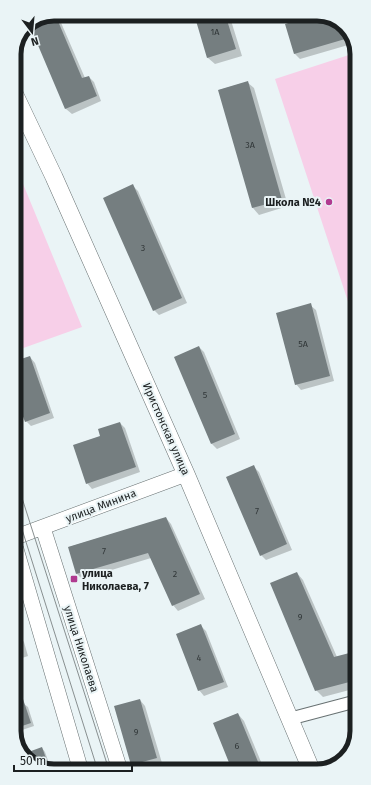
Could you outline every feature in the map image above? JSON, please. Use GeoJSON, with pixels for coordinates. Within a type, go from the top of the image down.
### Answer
{"type":"FeatureCollection","features":[{"type":"Feature","properties":{"kind":"main road","name":"Иристонская улица"},"geometry":{"type":"LineString","coordinates":[[21,108],[54,177],[186,474],[309,764]]}},
{"type":"Feature","properties":{"kind":"street","name":"улица Минина"},"geometry":{"type":"LineString","coordinates":[[21,535],[186,474]]}},
{"type":"Feature","properties":{"kind":"street","name":"улица Николаева"},"geometry":{"type":"LineString","coordinates":[[43,528],[118,764]]}},
{"type":"Feature","properties":{"kind":"street"},"geometry":{"type":"LineString","coordinates":[[21,566],[79,764]]}},
{"type":"Feature","properties":{"kind":"street"},"geometry":{"type":"LineString","coordinates":[[289,718],[350,703]]}},
{"type":"Feature","properties":{"kind":"shaded area"},"geometry":{"type":"Polygon","coordinates":[[[350,55],[350,308],[275,79],[350,55]]]}},
{"type":"Feature","properties":{"kind":"shaded area"},"geometry":{"type":"Polygon","coordinates":[[[21,179],[82,327],[21,349],[21,179]]]}},
{"type":"Feature","properties":{"kind":"building"},"geometry":{"type":"Polygon","coordinates":[[[50,21],[58,21],[82,78],[89,76],[97,96],[65,109],[31,30],[37,25],[50,21]]]}},
{"type":"Feature","properties":{"kind":"building"},"geometry":{"type":"Polygon","coordinates":[[[196,21],[227,21],[236,49],[207,58],[196,21]]]}},
{"type":"Feature","properties":{"kind":"building"},"geometry":{"type":"Polygon","coordinates":[[[295,21],[319,21],[328,23],[334,25],[347,39],[294,54],[285,24],[295,21]]]}},
{"type":"Feature","properties":{"kind":"building"},"geometry":{"type":"Polygon","coordinates":[[[248,81],[282,200],[252,208],[218,90],[248,81]]]}},
{"type":"Feature","properties":{"kind":"building"},"geometry":{"type":"Polygon","coordinates":[[[133,184],[182,298],[153,311],[103,198],[133,184]]]}},
{"type":"Feature","properties":{"kind":"building"},"geometry":{"type":"Polygon","coordinates":[[[311,303],[330,376],[295,385],[276,313],[311,303]]]}},
{"type":"Feature","properties":{"kind":"building"},"geometry":{"type":"Polygon","coordinates":[[[199,346],[235,434],[211,444],[174,357],[199,346]]]}},
{"type":"Feature","properties":{"kind":"building"},"geometry":{"type":"Polygon","coordinates":[[[30,356],[50,413],[25,422],[21,411],[21,359],[30,356]]]}},
{"type":"Feature","properties":{"kind":"building"},"geometry":{"type":"Polygon","coordinates":[[[120,422],[136,467],[86,484],[73,445],[100,436],[98,429],[120,422]]]}},
{"type":"Feature","properties":{"kind":"building"},"geometry":{"type":"Polygon","coordinates":[[[254,465],[287,544],[260,556],[226,477],[254,465]]]}},
{"type":"Feature","properties":{"kind":"building"},"geometry":{"type":"Polygon","coordinates":[[[166,517],[200,594],[172,606],[148,553],[76,574],[68,547],[166,517]]]}},
{"type":"Feature","properties":{"kind":"building"},"geometry":{"type":"Polygon","coordinates":[[[297,572],[334,657],[350,653],[350,682],[315,691],[270,583],[297,572]]]}},
{"type":"Feature","properties":{"kind":"building"},"geometry":{"type":"Polygon","coordinates":[[[201,624],[224,682],[198,691],[176,634],[201,624]]]}},
{"type":"Feature","properties":{"kind":"building"},"geometry":{"type":"Polygon","coordinates":[[[21,693],[31,723],[21,726],[21,693]]]}},
{"type":"Feature","properties":{"kind":"building"},"geometry":{"type":"Polygon","coordinates":[[[140,699],[157,758],[131,764],[114,706],[140,699]]]}},
{"type":"Feature","properties":{"kind":"building"},"geometry":{"type":"Polygon","coordinates":[[[238,713],[259,764],[230,764],[213,723],[238,713]]]}},
{"type":"Feature","properties":{"kind":"building"},"geometry":{"type":"Polygon","coordinates":[[[42,747],[48,763],[37,760],[29,752],[42,747]]]}},
{"type":"Feature","properties":{"kind":"tram line"},"geometry":{"type":"LineString","coordinates":[[21,495],[107,764]]}},
{"type":"Feature","properties":{"kind":"tram line"},"geometry":{"type":"LineString","coordinates":[[21,526],[96,764]]}},
{"type":"Feature","properties":{"kind":"place","name":"Школа №4"},"geometry":{"type":"Point","coordinates":[329,202]}},
{"type":"Feature","properties":{"kind":"place","name":"улица Николаева, 7"},"geometry":{"type":"Point","coordinates":[74,579]}}]}
